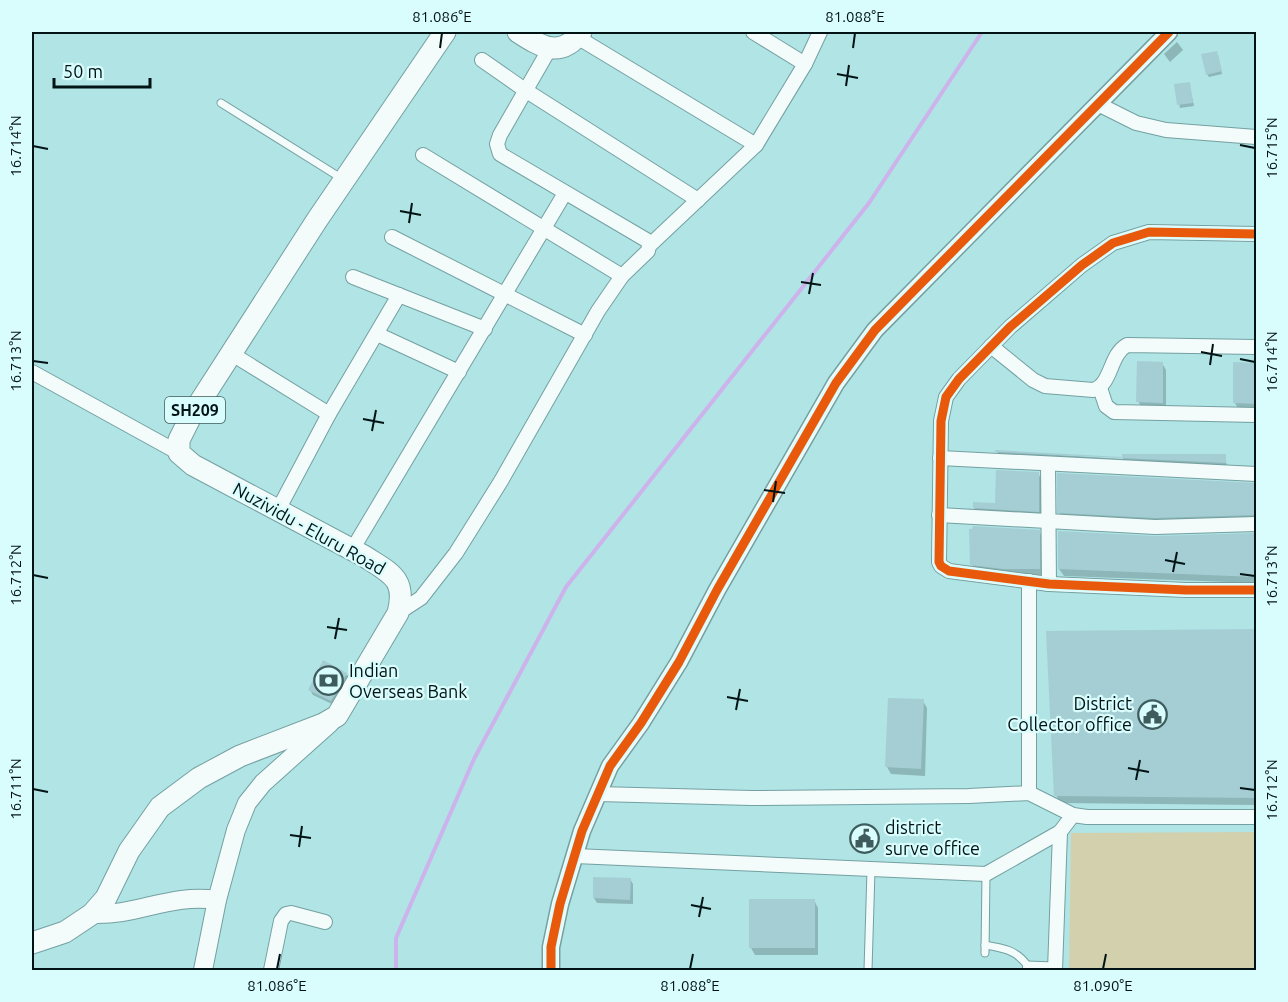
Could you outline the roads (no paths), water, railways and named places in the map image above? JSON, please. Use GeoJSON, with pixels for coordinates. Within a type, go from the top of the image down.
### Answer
{"type":"FeatureCollection","features":[{"type":"Feature","properties":{"kind":"main road","name":"SH209"},"geometry":{"type":"LineString","coordinates":[[179,453],[179,440],[191,416],[344,180],[445,32]]}},
{"type":"Feature","properties":{"kind":"main road"},"geometry":{"type":"LineString","coordinates":[[518,32],[550,48],[564,47],[579,34]]}},
{"type":"Feature","properties":{"kind":"main road","name":"Nuzividu - Eluru Road"},"geometry":{"type":"LineString","coordinates":[[179,453],[193,465],[352,550],[388,572],[399,584],[402,598],[398,613],[337,716]]}},
{"type":"Feature","properties":{"kind":"main road"},"geometry":{"type":"LineString","coordinates":[[203,970],[217,900],[236,830],[247,803],[263,783],[337,716]]}},
{"type":"Feature","properties":{"kind":"main road"},"geometry":{"type":"LineString","coordinates":[[32,943],[64,932],[93,914],[106,898],[129,851],[160,807],[199,778],[240,756],[323,724],[337,716]]}},
{"type":"Feature","properties":{"kind":"main road"},"geometry":{"type":"LineString","coordinates":[[93,914],[112,915],[178,899],[199,897],[217,900]]}},
{"type":"Feature","properties":{"kind":"street"},"geometry":{"type":"LineString","coordinates":[[753,32],[805,63]]}},
{"type":"Feature","properties":{"kind":"street"},"geometry":{"type":"LineString","coordinates":[[398,613],[421,598],[456,553],[501,481],[598,311],[622,276],[648,251],[649,246],[756,145],[805,63],[820,32]]}},
{"type":"Feature","properties":{"kind":"street"},"geometry":{"type":"LineString","coordinates":[[551,970],[551,947],[560,904],[582,831],[610,766],[641,723],[679,662],[717,590],[836,382],[875,330],[1169,32]]}},
{"type":"Feature","properties":{"kind":"street"},"geometry":{"type":"LineString","coordinates":[[579,34],[756,145]]}},
{"type":"Feature","properties":{"kind":"street"},"geometry":{"type":"LineString","coordinates":[[550,48],[500,135],[498,149],[500,154],[648,241],[649,246]]}},
{"type":"Feature","properties":{"kind":"street"},"geometry":{"type":"LineString","coordinates":[[482,60],[698,200]]}},
{"type":"Feature","properties":{"kind":"street"},"geometry":{"type":"LineString","coordinates":[[1098,104],[1136,123],[1166,130],[1257,137]]}},
{"type":"Feature","properties":{"kind":"street"},"geometry":{"type":"LineString","coordinates":[[423,155],[622,276]]}},
{"type":"Feature","properties":{"kind":"street"},"geometry":{"type":"LineString","coordinates":[[352,550],[565,193]]}},
{"type":"Feature","properties":{"kind":"street"},"geometry":{"type":"LineString","coordinates":[[1257,234],[1149,232],[1113,243],[1082,265],[1010,327],[958,379],[946,397],[941,421],[939,515],[939,562],[949,572],[1049,585],[1257,590]]}},
{"type":"Feature","properties":{"kind":"street"},"geometry":{"type":"LineString","coordinates":[[392,237],[585,336]]}},
{"type":"Feature","properties":{"kind":"street"},"geometry":{"type":"LineString","coordinates":[[353,277],[485,329]]}},
{"type":"Feature","properties":{"kind":"street"},"geometry":{"type":"LineString","coordinates":[[278,510],[329,414],[399,295]]}},
{"type":"Feature","properties":{"kind":"street"},"geometry":{"type":"LineString","coordinates":[[377,334],[459,372]]}},
{"type":"Feature","properties":{"kind":"street"},"geometry":{"type":"LineString","coordinates":[[1257,347],[1127,345],[1120,349],[1100,388],[1106,406],[1114,412],[1257,415]]}},
{"type":"Feature","properties":{"kind":"street"},"geometry":{"type":"LineString","coordinates":[[991,346],[1032,380],[1045,386],[1092,390],[1100,388]]}},
{"type":"Feature","properties":{"kind":"street"},"geometry":{"type":"LineString","coordinates":[[232,354],[329,414]]}},
{"type":"Feature","properties":{"kind":"street"},"geometry":{"type":"LineString","coordinates":[[32,372],[179,453]]}},
{"type":"Feature","properties":{"kind":"street"},"geometry":{"type":"LineString","coordinates":[[940,458],[1257,474]]}},
{"type":"Feature","properties":{"kind":"street"},"geometry":{"type":"LineString","coordinates":[[1048,464],[1049,585]]}},
{"type":"Feature","properties":{"kind":"street"},"geometry":{"type":"LineString","coordinates":[[939,515],[1155,527],[1257,524]]}},
{"type":"Feature","properties":{"kind":"street"},"geometry":{"type":"LineString","coordinates":[[1029,581],[1029,793]]}},
{"type":"Feature","properties":{"kind":"street"},"geometry":{"type":"LineString","coordinates":[[598,794],[762,798],[969,796],[1029,793],[1073,815],[1087,817],[1257,817]]}},
{"type":"Feature","properties":{"kind":"street"},"geometry":{"type":"LineString","coordinates":[[575,856],[986,874],[1060,832],[1073,815]]}},
{"type":"Feature","properties":{"kind":"street"},"geometry":{"type":"LineString","coordinates":[[1055,968],[1060,832]]}},
{"type":"Feature","properties":{"kind":"street"},"geometry":{"type":"LineString","coordinates":[[271,970],[281,921],[286,914],[291,913],[325,922]]}},
{"type":"Feature","properties":{"kind":"lane"},"geometry":{"type":"LineString","coordinates":[[222,103],[344,180]]}},
{"type":"Feature","properties":{"kind":"lane"},"geometry":{"type":"LineString","coordinates":[[868,970],[871,870]]}},
{"type":"Feature","properties":{"kind":"lane"},"geometry":{"type":"LineString","coordinates":[[986,874],[985,949],[1004,948],[1019,955],[1026,968],[1055,968]]}},
{"type":"Feature","properties":{"kind":"waterway"},"geometry":{"type":"LineString","coordinates":[[396,970],[396,938],[474,759],[566,587],[869,203],[982,32]]}},
{"type":"Feature","properties":{"kind":"place","name":"Indian Overseas Bank"},"geometry":{"type":"Point","coordinates":[328,681]}},
{"type":"Feature","properties":{"kind":"place","name":"District Collector office"},"geometry":{"type":"Point","coordinates":[1153,714]}},
{"type":"Feature","properties":{"kind":"place","name":"district surve office"},"geometry":{"type":"Point","coordinates":[864,838]}}]}
